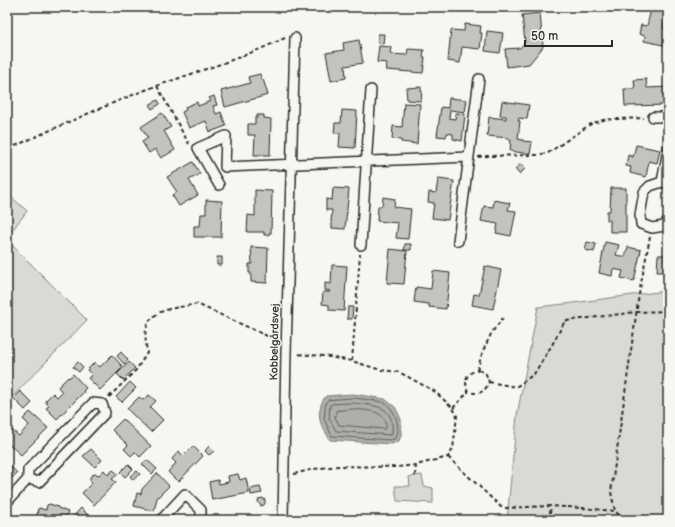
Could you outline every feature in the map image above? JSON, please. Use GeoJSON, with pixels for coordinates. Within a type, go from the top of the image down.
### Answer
{"type":"FeatureCollection","features":[{"type":"Feature","properties":{"kind":"street","name":"Kobbelgårdsvej"},"geometry":{"type":"LineString","coordinates":[[283,520],[286,349],[295,38]]}},
{"type":"Feature","properties":{"kind":"street"},"geometry":{"type":"LineString","coordinates":[[458,242],[478,79]]}},
{"type":"Feature","properties":{"kind":"street"},"geometry":{"type":"LineString","coordinates":[[361,245],[371,90]]}},
{"type":"Feature","properties":{"kind":"street"},"geometry":{"type":"LineString","coordinates":[[653,117],[668,117]]}},
{"type":"Feature","properties":{"kind":"street"},"geometry":{"type":"LineString","coordinates":[[226,136],[225,167],[219,185],[198,148],[226,136]]}},
{"type":"Feature","properties":{"kind":"street"},"geometry":{"type":"LineString","coordinates":[[668,149],[665,183],[650,186],[644,192],[640,215],[641,224],[652,228],[664,226],[668,220]]}},
{"type":"Feature","properties":{"kind":"street"},"geometry":{"type":"LineString","coordinates":[[225,167],[469,157]]}},
{"type":"Feature","properties":{"kind":"street"},"geometry":{"type":"LineString","coordinates":[[7,502],[28,479],[28,470],[93,403],[102,404],[105,413],[39,482],[28,479]]}},
{"type":"Feature","properties":{"kind":"street"},"geometry":{"type":"LineString","coordinates":[[165,520],[162,519],[184,494],[201,510],[201,520]]}},
{"type":"Feature","properties":{"kind":"path"},"geometry":{"type":"LineString","coordinates":[[15,146],[103,107],[157,86],[203,71],[295,33],[295,38]]}},
{"type":"Feature","properties":{"kind":"path"},"geometry":{"type":"LineString","coordinates":[[157,86],[190,146],[198,148]]}},
{"type":"Feature","properties":{"kind":"path"},"geometry":{"type":"LineString","coordinates":[[469,157],[537,155],[548,153],[591,124],[602,120],[653,117]]}},
{"type":"Feature","properties":{"kind":"path"},"geometry":{"type":"LineString","coordinates":[[624,520],[615,511],[611,492],[639,294],[652,228]]}},
{"type":"Feature","properties":{"kind":"path"},"geometry":{"type":"LineString","coordinates":[[352,360],[361,245]]}},
{"type":"Feature","properties":{"kind":"path"},"geometry":{"type":"LineString","coordinates":[[102,404],[124,384],[136,370],[147,353],[145,335],[148,322],[158,313],[169,309],[198,304],[286,349],[352,360],[381,370],[399,372],[434,391],[453,408],[457,416],[454,449],[448,457],[416,465],[397,467],[338,466],[314,469],[283,477]]}},
{"type":"Feature","properties":{"kind":"path"},"geometry":{"type":"LineString","coordinates":[[489,382],[516,387],[534,374],[552,346],[565,321],[637,312],[668,311]]}},
{"type":"Feature","properties":{"kind":"path"},"geometry":{"type":"LineString","coordinates":[[476,371],[492,332],[503,318]]}},
{"type":"Feature","properties":{"kind":"path"},"geometry":{"type":"LineString","coordinates":[[479,370],[486,374],[489,382],[482,392],[475,394],[468,392],[465,384],[466,376],[471,372],[479,370]]}},
{"type":"Feature","properties":{"kind":"path"},"geometry":{"type":"LineString","coordinates":[[453,408],[468,392]]}},
{"type":"Feature","properties":{"kind":"path"},"geometry":{"type":"LineString","coordinates":[[448,457],[501,507],[504,508],[551,506],[615,511]]}},
{"type":"Feature","properties":{"kind":"path"},"geometry":{"type":"LineString","coordinates":[[415,476],[416,465]]}},
{"type":"Feature","properties":{"kind":"path"},"geometry":{"type":"LineString","coordinates":[[549,520],[551,506]]}},
{"type":"Feature","properties":{"kind":"shaded area"},"geometry":{"type":"Polygon","coordinates":[[[7,193],[27,211],[7,237],[7,193]]]}},
{"type":"Feature","properties":{"kind":"shaded area"},"geometry":{"type":"Polygon","coordinates":[[[7,240],[87,320],[7,402],[7,240]]]}},
{"type":"Feature","properties":{"kind":"shaded area"},"geometry":{"type":"Polygon","coordinates":[[[668,291],[668,520],[507,520],[517,415],[538,307],[668,291]]]}},
{"type":"Feature","properties":{"kind":"shaded area"},"geometry":{"type":"Polygon","coordinates":[[[422,475],[424,486],[433,488],[433,503],[397,501],[395,486],[410,486],[409,477],[422,475]]]}},
{"type":"Feature","properties":{"kind":"water"},"geometry":{"type":"Polygon","coordinates":[[[353,394],[385,399],[395,407],[401,419],[401,435],[399,441],[392,444],[330,440],[319,417],[321,404],[326,396],[353,394]]]}},
{"type":"Feature","properties":{"kind":"building"},"geometry":{"type":"Polygon","coordinates":[[[651,9],[667,12],[663,28],[668,29],[668,46],[644,41],[645,36],[639,34],[641,25],[647,26],[651,9]]]}},
{"type":"Feature","properties":{"kind":"building"},"geometry":{"type":"Polygon","coordinates":[[[540,13],[543,47],[529,64],[507,67],[505,49],[520,48],[525,42],[522,15],[540,13]]]}},
{"type":"Feature","properties":{"kind":"building"},"geometry":{"type":"Polygon","coordinates":[[[465,24],[481,26],[480,33],[482,33],[480,49],[462,47],[460,63],[448,61],[451,30],[464,31],[465,24]]]}},
{"type":"Feature","properties":{"kind":"building"},"geometry":{"type":"Polygon","coordinates":[[[487,31],[503,33],[500,53],[485,51],[487,31]]]}},
{"type":"Feature","properties":{"kind":"building"},"geometry":{"type":"Polygon","coordinates":[[[378,34],[384,34],[383,44],[378,43],[378,34]]]}},
{"type":"Feature","properties":{"kind":"building"},"geometry":{"type":"Polygon","coordinates":[[[359,40],[363,63],[345,66],[346,78],[331,81],[326,53],[344,50],[343,43],[359,40]]]}},
{"type":"Feature","properties":{"kind":"building"},"geometry":{"type":"Polygon","coordinates":[[[379,46],[391,47],[390,54],[407,55],[408,49],[424,50],[423,57],[425,57],[423,73],[386,70],[387,63],[377,62],[379,46]]]}},
{"type":"Feature","properties":{"kind":"building"},"geometry":{"type":"Polygon","coordinates":[[[260,74],[268,95],[225,107],[221,91],[250,83],[248,77],[260,74]]]}},
{"type":"Feature","properties":{"kind":"building"},"geometry":{"type":"Polygon","coordinates":[[[646,79],[647,88],[668,87],[668,105],[625,106],[624,89],[635,89],[634,80],[646,79]]]}},
{"type":"Feature","properties":{"kind":"building"},"geometry":{"type":"Polygon","coordinates":[[[421,87],[421,101],[407,100],[406,88],[421,87]]]}},
{"type":"Feature","properties":{"kind":"building"},"geometry":{"type":"Polygon","coordinates":[[[214,96],[217,105],[213,106],[216,114],[221,112],[226,126],[210,132],[206,121],[189,128],[182,112],[186,110],[185,107],[197,102],[198,106],[211,101],[209,98],[214,96]]]}},
{"type":"Feature","properties":{"kind":"building"},"geometry":{"type":"Polygon","coordinates":[[[449,98],[467,100],[465,112],[450,110],[449,118],[455,119],[456,113],[465,114],[462,141],[453,139],[453,134],[447,133],[446,137],[437,136],[441,107],[448,108],[449,98]]]}},
{"type":"Feature","properties":{"kind":"building"},"geometry":{"type":"Polygon","coordinates":[[[158,100],[160,104],[152,109],[149,105],[158,100]]]}},
{"type":"Feature","properties":{"kind":"building"},"geometry":{"type":"Polygon","coordinates":[[[502,101],[529,105],[527,119],[519,118],[518,121],[520,121],[518,139],[532,142],[530,154],[510,151],[511,140],[509,140],[509,138],[487,136],[489,117],[506,119],[506,116],[500,116],[502,101]]]}},
{"type":"Feature","properties":{"kind":"building"},"geometry":{"type":"Polygon","coordinates":[[[404,103],[420,104],[417,144],[392,139],[393,126],[402,127],[404,103]]]}},
{"type":"Feature","properties":{"kind":"building"},"geometry":{"type":"Polygon","coordinates":[[[342,110],[357,111],[355,148],[339,147],[340,133],[334,133],[335,123],[341,123],[342,110]]]}},
{"type":"Feature","properties":{"kind":"building"},"geometry":{"type":"Polygon","coordinates":[[[162,113],[171,127],[164,131],[175,150],[161,158],[155,149],[149,153],[142,142],[148,138],[141,127],[162,113]]]}},
{"type":"Feature","properties":{"kind":"building"},"geometry":{"type":"Polygon","coordinates":[[[257,115],[264,115],[264,118],[271,119],[270,155],[254,155],[255,135],[248,135],[248,124],[255,124],[255,118],[257,118],[257,115]]]}},
{"type":"Feature","properties":{"kind":"building"},"geometry":{"type":"Polygon","coordinates":[[[636,145],[660,150],[657,163],[649,161],[646,177],[630,173],[631,167],[626,166],[628,155],[633,157],[636,145]]]}},
{"type":"Feature","properties":{"kind":"building"},"geometry":{"type":"Polygon","coordinates":[[[193,162],[200,174],[189,180],[198,195],[179,206],[172,195],[177,192],[167,177],[193,162]]]}},
{"type":"Feature","properties":{"kind":"building"},"geometry":{"type":"Polygon","coordinates":[[[521,164],[525,169],[519,174],[515,169],[521,164]]]}},
{"type":"Feature","properties":{"kind":"building"},"geometry":{"type":"Polygon","coordinates":[[[438,179],[454,181],[448,220],[432,218],[434,203],[428,202],[429,192],[436,193],[438,179]]]}},
{"type":"Feature","properties":{"kind":"building"},"geometry":{"type":"Polygon","coordinates":[[[333,188],[349,189],[345,229],[332,228],[332,210],[326,210],[326,199],[332,200],[333,188]]]}},
{"type":"Feature","properties":{"kind":"building"},"geometry":{"type":"Polygon","coordinates":[[[611,188],[626,188],[626,232],[610,232],[610,220],[607,220],[607,211],[610,211],[611,188]]]}},
{"type":"Feature","properties":{"kind":"building"},"geometry":{"type":"Polygon","coordinates":[[[255,190],[272,191],[271,233],[269,233],[269,235],[264,235],[264,232],[247,232],[248,215],[255,216],[255,190]]]}},
{"type":"Feature","properties":{"kind":"building"},"geometry":{"type":"Polygon","coordinates":[[[383,197],[395,199],[394,207],[411,209],[408,239],[396,238],[398,223],[377,221],[378,206],[382,206],[383,197]]]}},
{"type":"Feature","properties":{"kind":"building"},"geometry":{"type":"Polygon","coordinates":[[[206,200],[222,201],[221,237],[194,237],[194,226],[200,226],[201,214],[206,214],[206,200]]]}},
{"type":"Feature","properties":{"kind":"building"},"geometry":{"type":"Polygon","coordinates":[[[494,200],[510,203],[508,210],[516,211],[511,236],[496,233],[498,224],[481,221],[484,206],[493,207],[494,200]]]}},
{"type":"Feature","properties":{"kind":"building"},"geometry":{"type":"Polygon","coordinates":[[[587,242],[596,244],[594,252],[585,250],[587,242]]]}},
{"type":"Feature","properties":{"kind":"building"},"geometry":{"type":"Polygon","coordinates":[[[605,242],[619,245],[616,255],[625,257],[628,247],[641,250],[634,281],[621,278],[623,271],[613,269],[612,276],[599,273],[605,242]]]}},
{"type":"Feature","properties":{"kind":"building"},"geometry":{"type":"Polygon","coordinates":[[[405,244],[411,244],[411,250],[404,250],[405,244]]]}},
{"type":"Feature","properties":{"kind":"building"},"geometry":{"type":"Polygon","coordinates":[[[251,247],[268,248],[267,283],[251,282],[249,264],[252,264],[251,247]]]}},
{"type":"Feature","properties":{"kind":"building"},"geometry":{"type":"Polygon","coordinates":[[[390,249],[407,251],[404,284],[387,283],[390,249]]]}},
{"type":"Feature","properties":{"kind":"building"},"geometry":{"type":"Polygon","coordinates":[[[658,255],[668,255],[668,272],[657,272],[658,255]]]}},
{"type":"Feature","properties":{"kind":"building"},"geometry":{"type":"Polygon","coordinates":[[[217,257],[222,257],[222,265],[217,265],[217,257]]]}},
{"type":"Feature","properties":{"kind":"building"},"geometry":{"type":"Polygon","coordinates":[[[332,265],[347,266],[344,311],[329,310],[329,305],[322,304],[323,292],[330,292],[325,290],[325,283],[331,284],[332,265]]]}},
{"type":"Feature","properties":{"kind":"building"},"geometry":{"type":"Polygon","coordinates":[[[485,266],[501,270],[493,309],[472,305],[474,294],[479,295],[485,266]]]}},
{"type":"Feature","properties":{"kind":"building"},"geometry":{"type":"Polygon","coordinates":[[[433,271],[450,273],[446,309],[429,307],[429,304],[414,302],[416,287],[431,289],[433,271]]]}},
{"type":"Feature","properties":{"kind":"building"},"geometry":{"type":"Polygon","coordinates":[[[348,307],[353,307],[352,319],[347,319],[348,307]]]}},
{"type":"Feature","properties":{"kind":"building"},"geometry":{"type":"Polygon","coordinates":[[[121,352],[128,360],[124,364],[117,356],[121,352]]]}},
{"type":"Feature","properties":{"kind":"building"},"geometry":{"type":"Polygon","coordinates":[[[112,355],[123,367],[100,390],[88,378],[92,375],[87,370],[95,362],[100,367],[112,355]]]}},
{"type":"Feature","properties":{"kind":"building"},"geometry":{"type":"Polygon","coordinates":[[[78,362],[83,367],[79,372],[73,367],[78,362]]]}},
{"type":"Feature","properties":{"kind":"building"},"geometry":{"type":"Polygon","coordinates":[[[129,362],[135,368],[123,380],[117,374],[129,362]]]}},
{"type":"Feature","properties":{"kind":"building"},"geometry":{"type":"Polygon","coordinates":[[[73,374],[86,388],[83,391],[84,392],[57,419],[46,408],[49,406],[45,401],[53,393],[57,397],[62,392],[58,387],[73,374]]]}},
{"type":"Feature","properties":{"kind":"building"},"geometry":{"type":"Polygon","coordinates":[[[130,382],[136,388],[122,402],[116,397],[130,382]]]}},
{"type":"Feature","properties":{"kind":"building"},"geometry":{"type":"Polygon","coordinates":[[[20,391],[32,403],[25,410],[13,398],[20,391]]]}},
{"type":"Feature","properties":{"kind":"building"},"geometry":{"type":"Polygon","coordinates":[[[149,395],[156,401],[150,407],[163,420],[151,432],[127,409],[139,397],[143,400],[149,395]]]}},
{"type":"Feature","properties":{"kind":"building"},"geometry":{"type":"Polygon","coordinates":[[[30,412],[48,428],[21,455],[7,442],[7,436],[12,430],[19,436],[29,425],[23,419],[30,412]]]}},
{"type":"Feature","properties":{"kind":"building"},"geometry":{"type":"Polygon","coordinates":[[[123,419],[151,446],[140,457],[135,452],[131,456],[124,449],[128,445],[112,430],[123,419]]]}},
{"type":"Feature","properties":{"kind":"building"},"geometry":{"type":"Polygon","coordinates":[[[193,446],[203,456],[178,482],[168,472],[176,463],[172,459],[179,451],[183,456],[193,446]]]}},
{"type":"Feature","properties":{"kind":"building"},"geometry":{"type":"Polygon","coordinates":[[[209,446],[214,451],[209,455],[205,451],[209,446]]]}},
{"type":"Feature","properties":{"kind":"building"},"geometry":{"type":"Polygon","coordinates":[[[91,449],[102,460],[95,467],[83,456],[91,449]]]}},
{"type":"Feature","properties":{"kind":"building"},"geometry":{"type":"Polygon","coordinates":[[[147,460],[157,469],[152,474],[142,464],[147,460]]]}},
{"type":"Feature","properties":{"kind":"building"},"geometry":{"type":"Polygon","coordinates":[[[7,462],[17,473],[9,481],[7,481],[7,462]]]}},
{"type":"Feature","properties":{"kind":"building"},"geometry":{"type":"Polygon","coordinates":[[[128,464],[133,469],[125,477],[120,472],[128,464]]]}},
{"type":"Feature","properties":{"kind":"building"},"geometry":{"type":"Polygon","coordinates":[[[104,470],[108,475],[113,470],[118,474],[112,479],[116,482],[94,505],[82,493],[92,483],[90,477],[96,474],[99,475],[104,470]]]}},
{"type":"Feature","properties":{"kind":"building"},"geometry":{"type":"Polygon","coordinates":[[[137,471],[140,474],[133,480],[130,476],[137,471]]]}},
{"type":"Feature","properties":{"kind":"building"},"geometry":{"type":"Polygon","coordinates":[[[157,473],[169,486],[157,498],[154,511],[134,506],[137,493],[141,494],[142,489],[157,473]]]}},
{"type":"Feature","properties":{"kind":"building"},"geometry":{"type":"Polygon","coordinates":[[[238,474],[240,480],[246,478],[249,493],[212,500],[209,482],[218,480],[219,484],[229,482],[228,476],[238,474]]]}},
{"type":"Feature","properties":{"kind":"building"},"geometry":{"type":"Polygon","coordinates":[[[260,487],[262,493],[251,495],[250,489],[260,487]]]}},
{"type":"Feature","properties":{"kind":"building"},"geometry":{"type":"Polygon","coordinates":[[[263,498],[265,503],[261,506],[258,502],[259,499],[263,498]]]}},
{"type":"Feature","properties":{"kind":"building"},"geometry":{"type":"Polygon","coordinates":[[[50,504],[68,512],[66,517],[72,520],[35,520],[38,509],[46,510],[47,505],[50,504]]]}},
{"type":"Feature","properties":{"kind":"building"},"geometry":{"type":"Polygon","coordinates":[[[81,508],[89,516],[85,520],[77,520],[73,517],[81,508]]]}}]}
